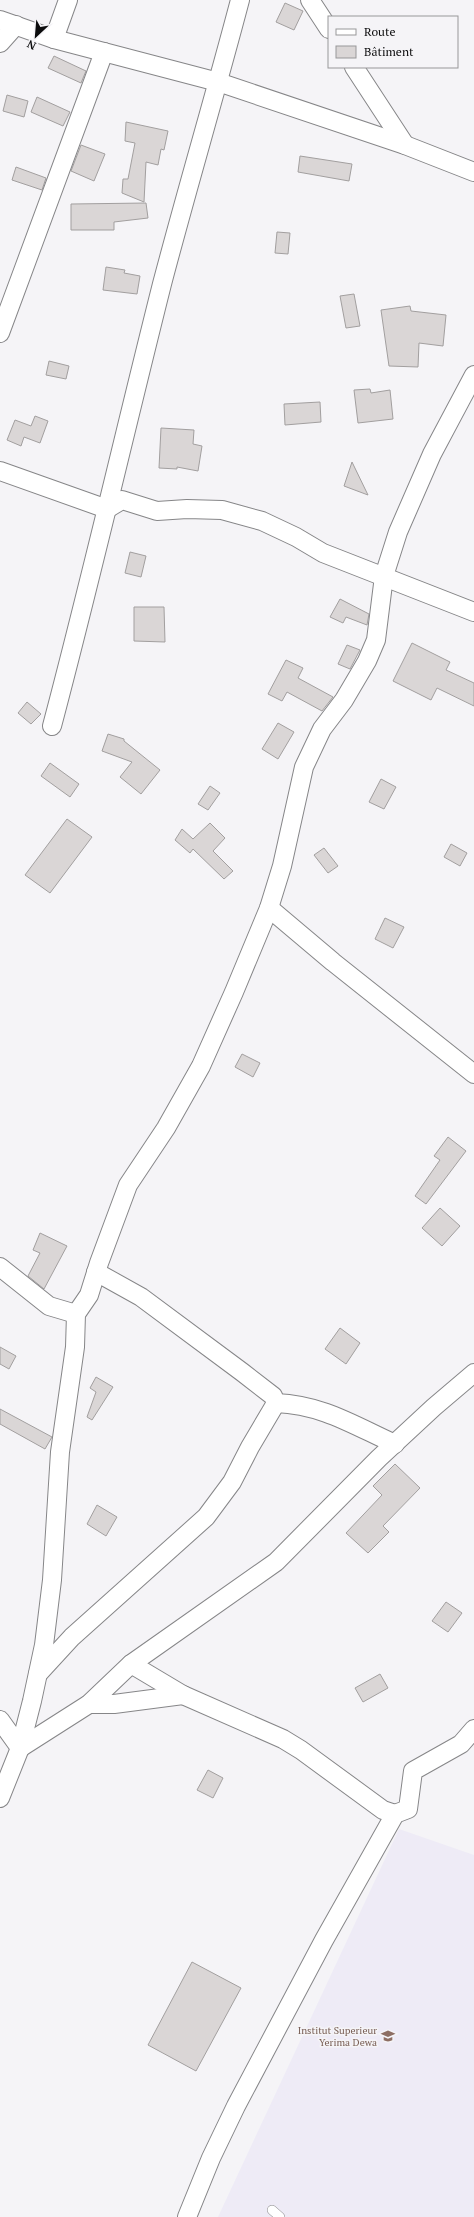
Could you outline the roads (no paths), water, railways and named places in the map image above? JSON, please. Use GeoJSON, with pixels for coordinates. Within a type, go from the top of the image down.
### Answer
{"type":"FeatureCollection","features":[{"type":"Feature","properties":{"kind":"street"},"geometry":{"type":"LineString","coordinates":[[54,39],[68,0]]}},
{"type":"Feature","properties":{"kind":"street"},"geometry":{"type":"LineString","coordinates":[[52,726],[87,596],[106,509],[184,200],[240,0]]}},
{"type":"Feature","properties":{"kind":"street"},"geometry":{"type":"LineString","coordinates":[[310,0],[328,27]]}},
{"type":"Feature","properties":{"kind":"street"},"geometry":{"type":"LineString","coordinates":[[0,43],[8,22],[54,39],[218,82],[405,144],[474,172]]}},
{"type":"Feature","properties":{"kind":"street"},"geometry":{"type":"LineString","coordinates":[[0,333],[104,52]]}},
{"type":"Feature","properties":{"kind":"street"},"geometry":{"type":"LineString","coordinates":[[355,68],[405,144]]}},
{"type":"Feature","properties":{"kind":"street"},"geometry":{"type":"LineString","coordinates":[[0,1798],[20,1748],[44,1645],[52,1580],[60,1452],[75,1347],[76,1314],[89,1295],[128,1185],[166,1128],[201,1066],[269,908],[282,866],[304,767],[322,729],[344,700],[367,661],[376,640],[384,576],[398,532],[419,483],[452,414],[474,375]]}},
{"type":"Feature","properties":{"kind":"street"},"geometry":{"type":"LineString","coordinates":[[0,471],[106,509],[122,500],[157,511],[187,509],[222,510],[262,521],[296,537],[323,554],[384,576],[474,612]]}},
{"type":"Feature","properties":{"kind":"street"},"geometry":{"type":"LineString","coordinates":[[269,908],[474,1074]]}},
{"type":"Feature","properties":{"kind":"street"},"geometry":{"type":"LineString","coordinates":[[0,1267],[49,1306],[76,1314]]}},
{"type":"Feature","properties":{"kind":"street"},"geometry":{"type":"LineString","coordinates":[[96,1272],[141,1297],[273,1396],[276,1403]]}},
{"type":"Feature","properties":{"kind":"street"},"geometry":{"type":"LineString","coordinates":[[20,1748],[89,1704],[132,1664],[276,1562],[434,1406],[474,1373]]}},
{"type":"Feature","properties":{"kind":"street"},"geometry":{"type":"LineString","coordinates":[[276,1403],[297,1404],[328,1412],[395,1444]]}},
{"type":"Feature","properties":{"kind":"street"},"geometry":{"type":"LineString","coordinates":[[38,1674],[72,1637],[206,1517],[232,1482],[250,1447],[276,1403]]}},
{"type":"Feature","properties":{"kind":"street"},"geometry":{"type":"LineString","coordinates":[[132,1664],[183,1695],[282,1739],[302,1750],[383,1810],[395,1814],[408,1809],[413,1771],[461,1744],[474,1729]]}},
{"type":"Feature","properties":{"kind":"street"},"geometry":{"type":"LineString","coordinates":[[89,1704],[114,1704],[183,1695]]}},
{"type":"Feature","properties":{"kind":"street"},"geometry":{"type":"LineString","coordinates":[[0,1720],[20,1748]]}},
{"type":"Feature","properties":{"kind":"street"},"geometry":{"type":"LineString","coordinates":[[187,2217],[211,2158],[236,2106],[324,1940],[395,1814]]}},
{"type":"Feature","properties":{"kind":"lane"},"geometry":{"type":"LineString","coordinates":[[272,2210],[280,2217]]}},
{"type":"Feature","properties":{"kind":"place","name":"Institut Superieur Yerima Dewa"},"geometry":{"type":"Point","coordinates":[388,2036]}}]}
